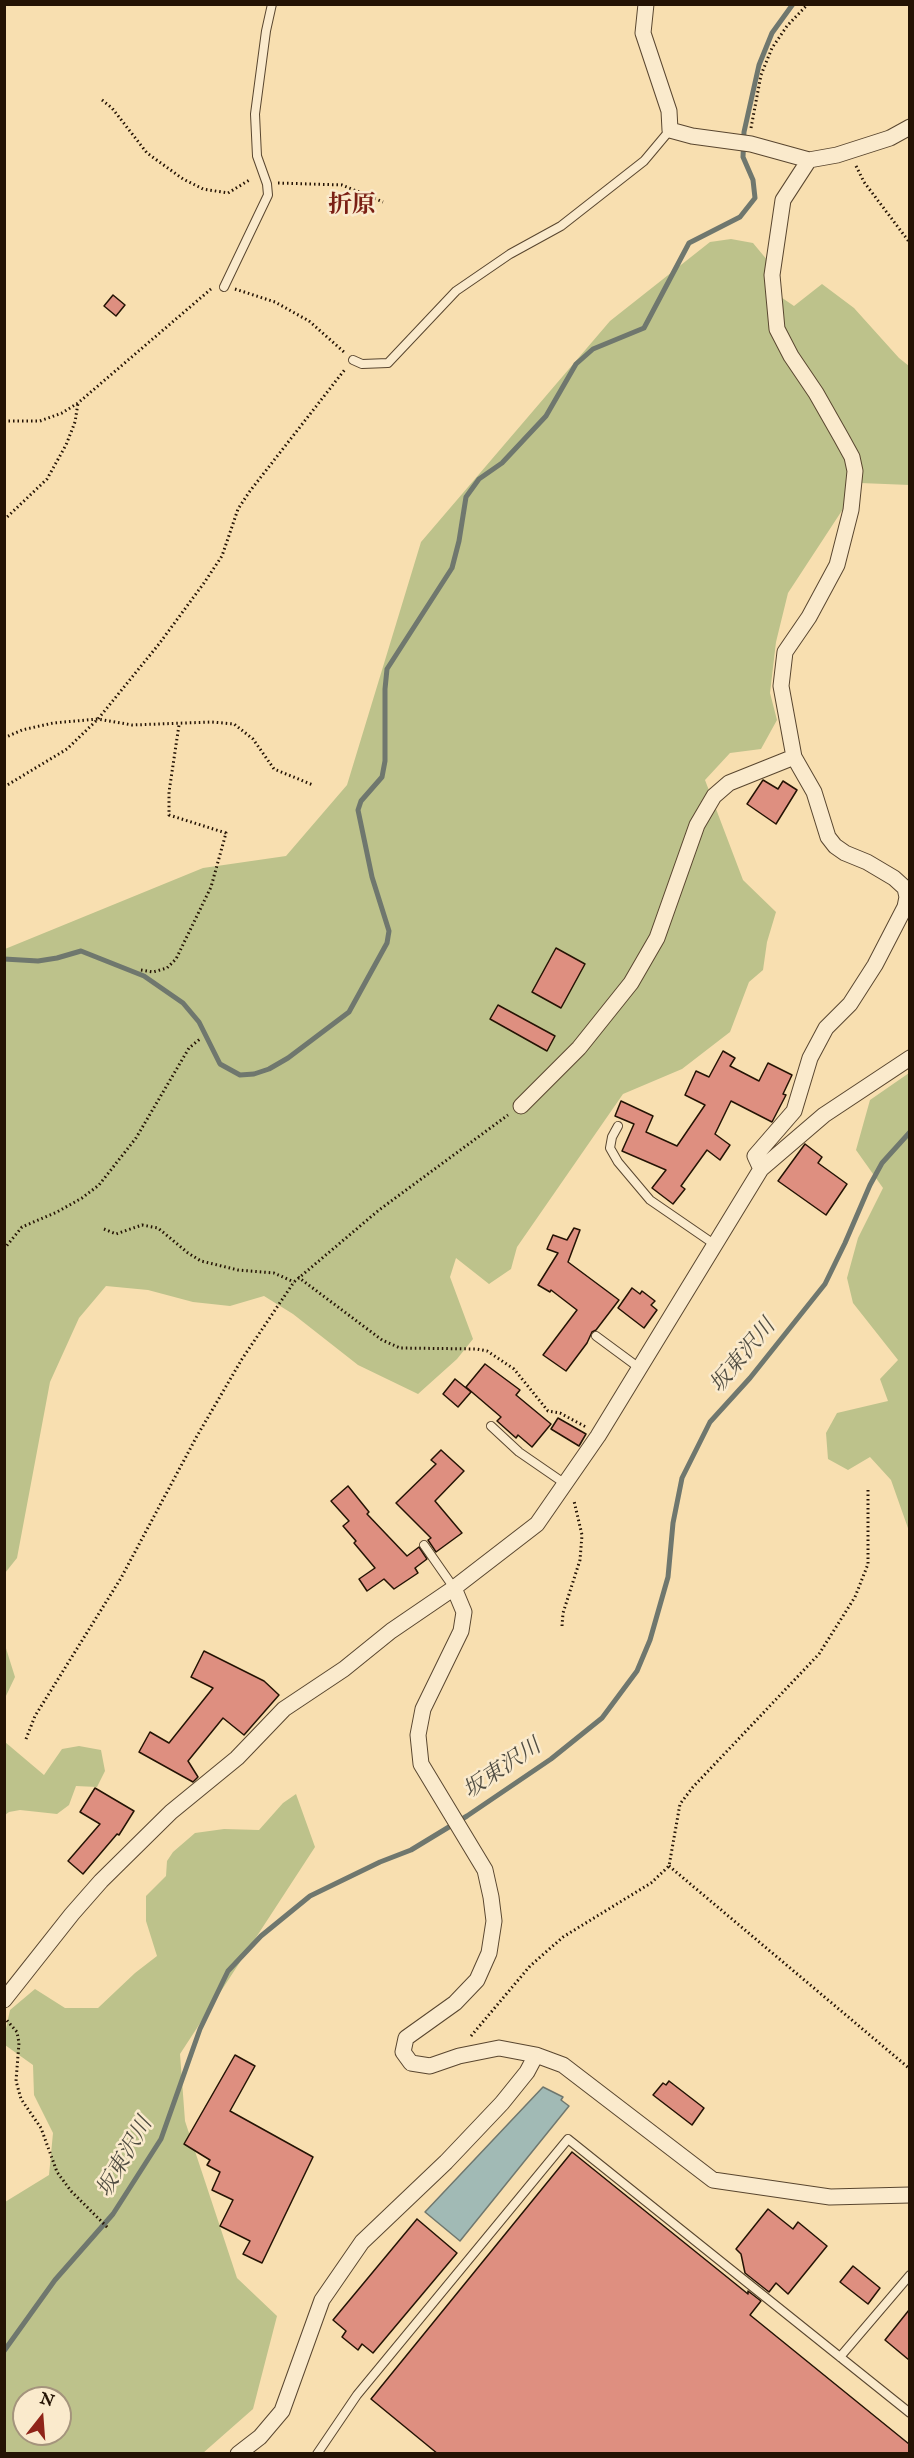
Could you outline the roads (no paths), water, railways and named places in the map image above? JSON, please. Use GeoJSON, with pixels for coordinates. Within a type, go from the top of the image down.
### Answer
{"type":"FeatureCollection","features":[{"type":"Feature","properties":{"kind":"street"},"geometry":{"type":"LineString","coordinates":[[646,4],[643,33],[669,111],[670,130],[692,136],[751,144],[809,160],[853,150],[890,138],[909,127]]}},
{"type":"Feature","properties":{"kind":"street"},"geometry":{"type":"LineString","coordinates":[[761,1169],[755,1156],[794,1111],[815,1048],[826,1028],[850,1004],[875,965],[905,907],[907,897],[905,888],[894,878],[835,846],[824,828],[814,792],[794,757],[781,687],[785,652],[809,617],[837,565],[851,510],[855,471],[846,447],[777,329],[772,275],[783,200],[809,160]]}},
{"type":"Feature","properties":{"kind":"street"},"geometry":{"type":"LineString","coordinates":[[521,1106],[579,1048],[631,984],[657,938],[697,825],[714,796],[729,783],[794,757]]}},
{"type":"Feature","properties":{"kind":"street"},"geometry":{"type":"LineString","coordinates":[[4,2000],[101,1881],[171,1812],[237,1758],[284,1709],[344,1669],[391,1631],[454,1588],[537,1524],[598,1436],[638,1367],[761,1169],[824,1115],[909,1058]]}},
{"type":"Feature","properties":{"kind":"street"},"geometry":{"type":"LineString","coordinates":[[454,1588],[464,1612],[461,1631],[423,1709],[418,1736],[421,1764],[485,1870],[494,1922],[489,1953],[477,1980],[455,2003],[406,2038],[403,2052],[411,2064],[430,2066],[459,2056],[499,2048],[536,2055],[563,2065],[713,2180],[830,2197],[909,2195]]}},
{"type":"Feature","properties":{"kind":"street"},"geometry":{"type":"LineString","coordinates":[[238,2454],[260,2437],[282,2411],[322,2300],[362,2242],[446,2162],[502,2103],[527,2072],[536,2055]]}},
{"type":"Feature","properties":{"kind":"lane"},"geometry":{"type":"LineString","coordinates":[[224,287],[268,195],[258,156],[255,114],[266,31],[273,4]]}},
{"type":"Feature","properties":{"kind":"lane"},"geometry":{"type":"LineString","coordinates":[[352,360],[362,364],[388,363],[456,291],[510,254],[561,226],[645,161],[670,130]]}},
{"type":"Feature","properties":{"kind":"lane"},"geometry":{"type":"LineString","coordinates":[[618,1126],[612,1137],[610,1148],[618,1161],[650,1200],[714,1244]]}},
{"type":"Feature","properties":{"kind":"lane"},"geometry":{"type":"LineString","coordinates":[[596,1336],[638,1367]]}},
{"type":"Feature","properties":{"kind":"lane"},"geometry":{"type":"LineString","coordinates":[[491,1426],[519,1452],[564,1483]]}},
{"type":"Feature","properties":{"kind":"lane"},"geometry":{"type":"LineString","coordinates":[[424,1545],[454,1588]]}},
{"type":"Feature","properties":{"kind":"lane"},"geometry":{"type":"LineString","coordinates":[[317,2454],[357,2395],[568,2139],[909,2413]]}},
{"type":"Feature","properties":{"kind":"lane"},"geometry":{"type":"LineString","coordinates":[[840,2357],[909,2275]]}},
{"type":"Feature","properties":{"kind":"water"},"geometry":{"type":"Polygon","coordinates":[[[543,2087],[563,2097],[561,2100],[569,2106],[460,2241],[425,2212],[543,2087]]]}},
{"type":"Feature","properties":{"kind":"waterway"},"geometry":{"type":"LineString","coordinates":[[4,959],[38,961],[81,951],[144,976],[183,1003],[199,1022],[220,1064],[240,1075],[254,1074],[269,1069],[288,1058],[349,1012],[387,943],[389,931],[372,877],[358,810],[361,801],[382,777],[385,761],[387,669],[452,568],[466,497],[479,479],[502,463],[546,416],[576,364],[593,349],[644,328],[689,243],[740,217],[755,198],[753,180],[743,157],[744,132],[759,65],[772,33],[793,4]]}},
{"type":"Feature","properties":{"kind":"waterway","name":"坂東沢川"},"geometry":{"type":"LineString","coordinates":[[4,2351],[55,2280],[113,2214],[161,2139],[200,2029],[228,1971],[261,1936],[310,1896],[380,1862],[411,1850],[467,1816],[551,1759],[602,1718],[637,1671],[650,1640],[668,1577],[673,1523],[682,1478],[710,1422],[750,1378],[825,1284],[882,1163],[910,1132]]}},
{"type":"Feature","properties":{"kind":"district","name":"折原"},"geometry":{"type":"Point","coordinates":[352,207]}}]}
